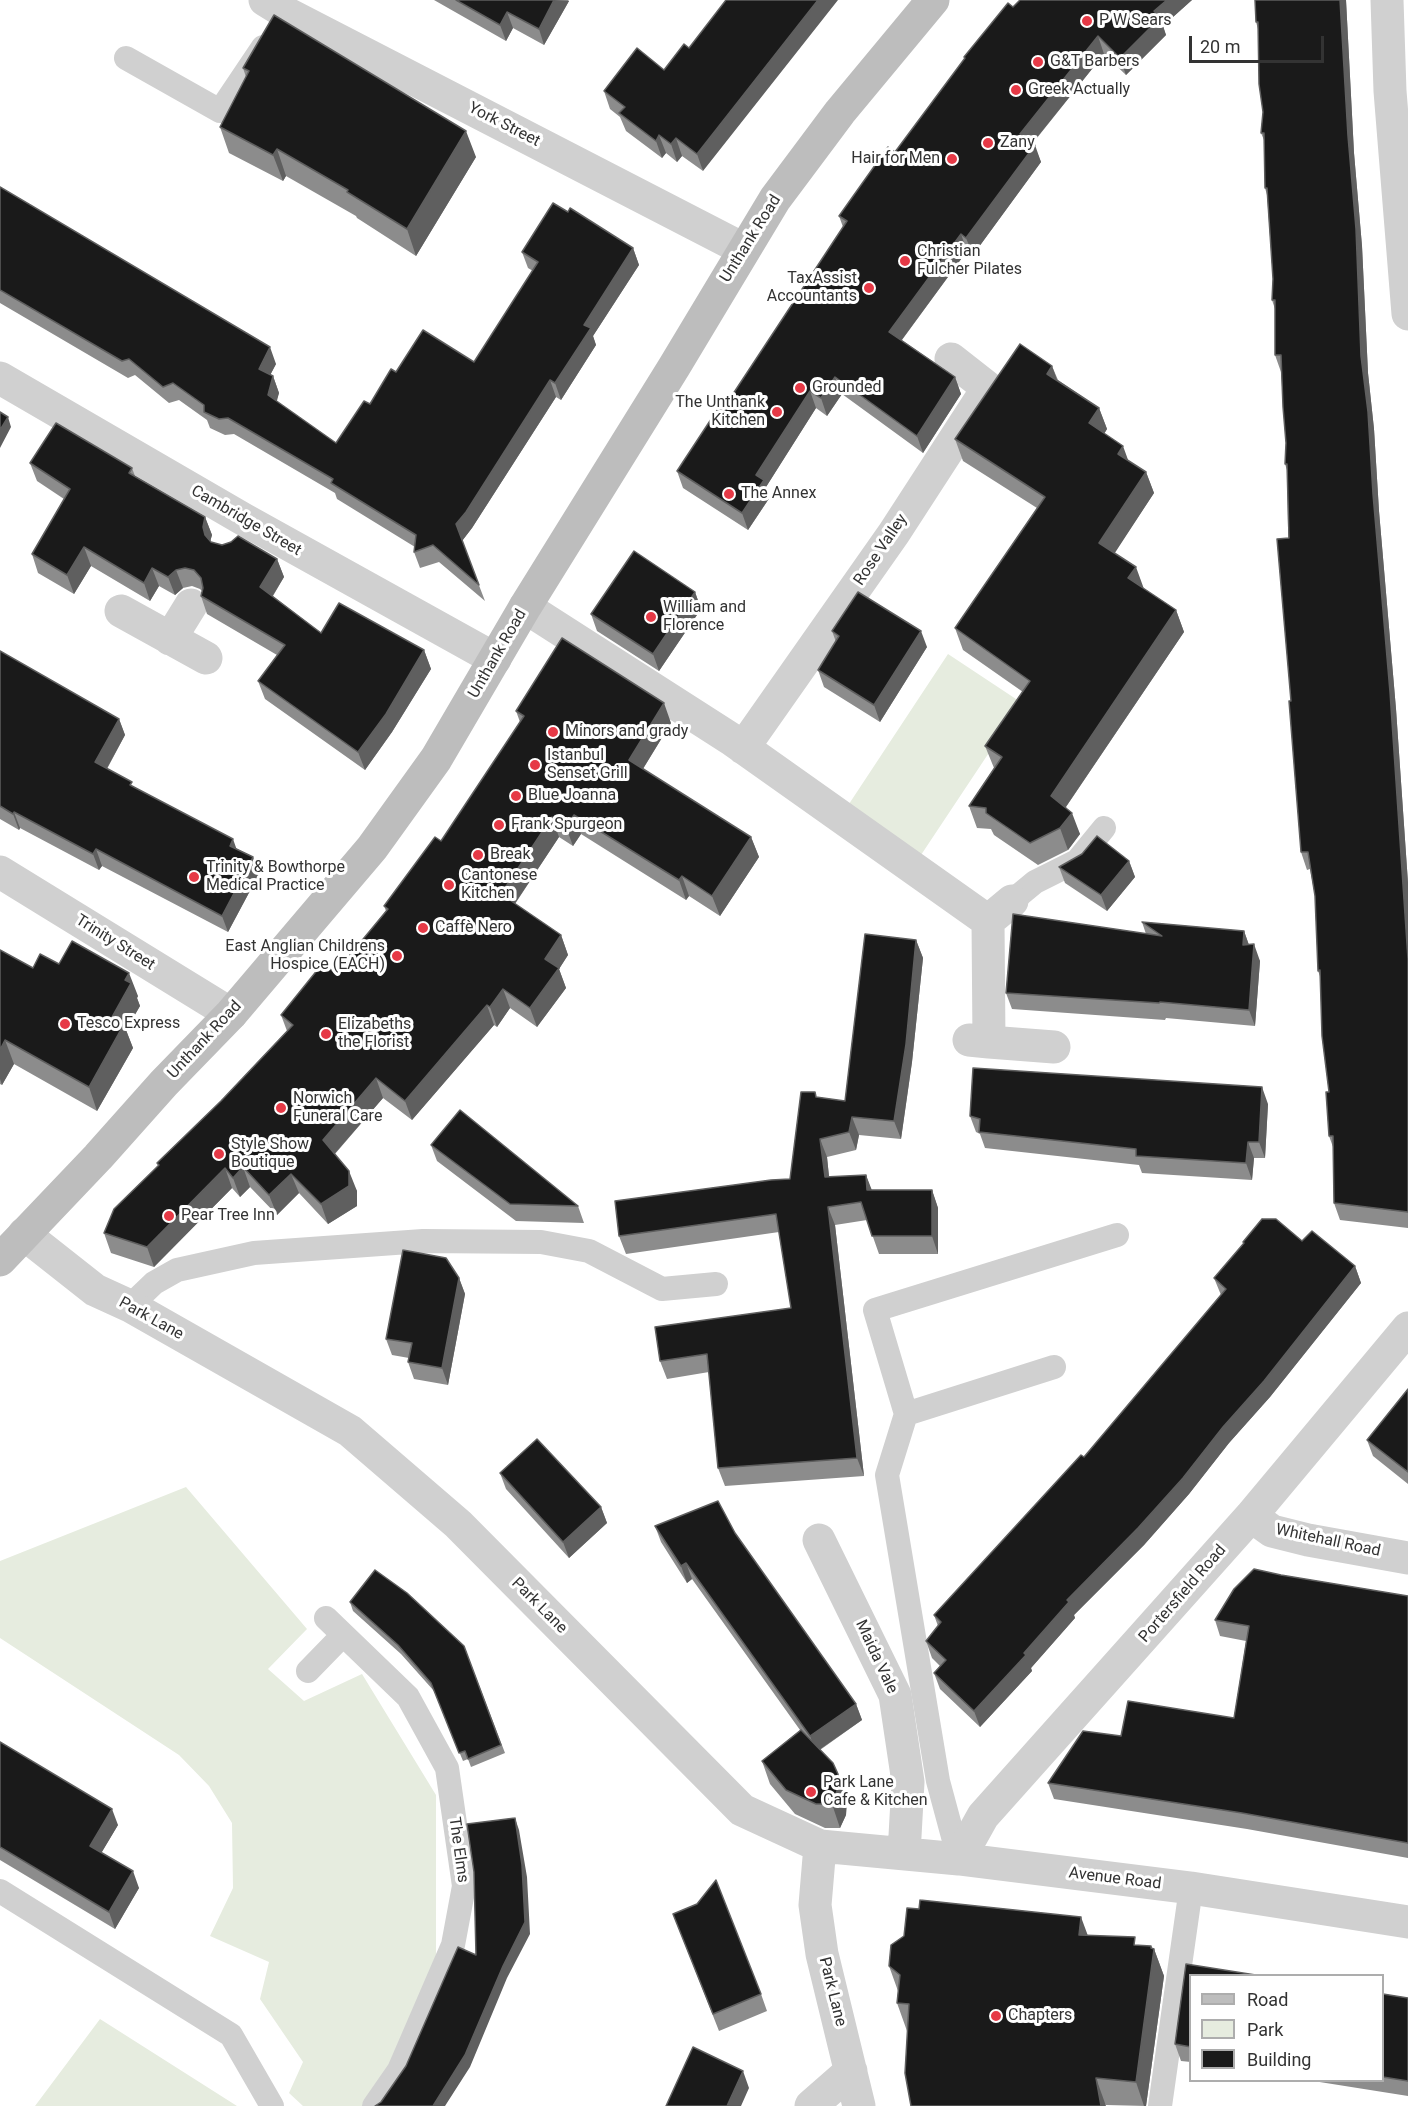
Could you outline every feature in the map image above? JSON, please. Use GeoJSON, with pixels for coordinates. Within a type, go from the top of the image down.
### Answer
{"type":"FeatureCollection","features":[{"type":"Feature","properties":{"kind":"street","name":"Unthank Road"},"geometry":{"type":"LineString","coordinates":[[0,1260],[231,1014],[372,848],[436,759],[525,607],[775,199],[840,112],[933,0]]}},
{"type":"Feature","properties":{"kind":"street"},"geometry":{"type":"LineString","coordinates":[[1387,0],[1390,91],[1408,314]]}},
{"type":"Feature","properties":{"kind":"street","name":"York Street"},"geometry":{"type":"LineString","coordinates":[[275,6],[743,249]]}},
{"type":"Feature","properties":{"kind":"street","name":"Rose Valley"},"geometry":{"type":"LineString","coordinates":[[743,748],[894,533],[988,388],[951,359]]}},
{"type":"Feature","properties":{"kind":"street","name":"Cambridge Street"},"geometry":{"type":"LineString","coordinates":[[0,378],[235,532],[495,659]]}},
{"type":"Feature","properties":{"kind":"street"},"geometry":{"type":"LineString","coordinates":[[170,639],[191,605]]}},
{"type":"Feature","properties":{"kind":"street"},"geometry":{"type":"LineString","coordinates":[[525,607],[1000,911],[979,1041],[1054,1047]]}},
{"type":"Feature","properties":{"kind":"street"},"geometry":{"type":"LineString","coordinates":[[121,611],[206,658]]}},
{"type":"Feature","properties":{"kind":"street","name":"Trinity Street"},"geometry":{"type":"LineString","coordinates":[[0,872],[231,1014]]}},
{"type":"Feature","properties":{"kind":"street","name":"Park Lane"},"geometry":{"type":"LineString","coordinates":[[24,1234],[95,1290],[130,1306],[351,1431],[458,1524],[742,1810],[820,1846],[815,1905],[822,1954],[859,2106]]}},
{"type":"Feature","properties":{"kind":"street","name":"Portersfield Road"},"geometry":{"type":"LineString","coordinates":[[958,1859],[983,1816],[1251,1516],[1408,1328]]}},
{"type":"Feature","properties":{"kind":"street","name":"Whitehall Road"},"geometry":{"type":"LineString","coordinates":[[1251,1516],[1272,1531],[1308,1540],[1408,1558]]}},
{"type":"Feature","properties":{"kind":"street","name":"Maida Vale"},"geometry":{"type":"LineString","coordinates":[[819,1540],[895,1695],[908,1782],[904,1854]]}},
{"type":"Feature","properties":{"kind":"street","name":"Avenue Road"},"geometry":{"type":"LineString","coordinates":[[820,1846],[958,1859],[1191,1888],[1408,1922]]}},
{"type":"Feature","properties":{"kind":"street"},"geometry":{"type":"LineString","coordinates":[[811,2106],[851,2071]]}},
{"type":"Feature","properties":{"kind":"lane"},"geometry":{"type":"LineString","coordinates":[[126,58],[220,111],[275,6]]}},
{"type":"Feature","properties":{"kind":"lane"},"geometry":{"type":"LineString","coordinates":[[1000,911],[1035,882],[1077,861],[1104,828]]}},
{"type":"Feature","properties":{"kind":"lane"},"geometry":{"type":"LineString","coordinates":[[958,1859],[938,1781],[887,1475],[906,1414],[875,1310],[1117,1235]]}},
{"type":"Feature","properties":{"kind":"lane"},"geometry":{"type":"LineString","coordinates":[[130,1306],[154,1283],[177,1270],[254,1253],[423,1240],[541,1242],[589,1251],[662,1289],[716,1284]]}},
{"type":"Feature","properties":{"kind":"lane"},"geometry":{"type":"LineString","coordinates":[[906,1414],[1054,1367]]}},
{"type":"Feature","properties":{"kind":"lane","name":"The Elms"},"geometry":{"type":"LineString","coordinates":[[308,1671],[335,1627],[408,1697],[447,1768],[464,1886],[453,1946],[399,2070],[374,2106]]}},
{"type":"Feature","properties":{"kind":"lane"},"geometry":{"type":"LineString","coordinates":[[1161,2106],[1191,1888]]}},
{"type":"Feature","properties":{"kind":"lane"},"geometry":{"type":"LineString","coordinates":[[0,1891],[231,2035],[272,2106]]}},
{"type":"Feature","properties":{"kind":"green space"},"geometry":{"type":"Polygon","coordinates":[[[948,654],[1022,703],[921,855],[847,807],[948,654]]]}},
{"type":"Feature","properties":{"kind":"green space"},"geometry":{"type":"Polygon","coordinates":[[[186,1487],[307,1629],[268,1669],[304,1701],[362,1674],[436,1795],[436,1955],[399,2049],[363,2106],[303,2106],[289,2093],[303,2062],[260,1999],[269,1962],[210,1936],[233,1888],[232,1823],[209,1786],[179,1755],[0,1638],[0,1561],[186,1487]]]}},
{"type":"Feature","properties":{"kind":"green space"},"geometry":{"type":"Polygon","coordinates":[[[100,2019],[237,2106],[35,2106],[100,2019]]]}},
{"type":"Feature","properties":{"kind":"building"},"geometry":{"type":"Polygon","coordinates":[[[456,0],[554,0],[539,29],[507,12],[500,25],[456,0]]]}},
{"type":"Feature","properties":{"kind":"building"},"geometry":{"type":"Polygon","coordinates":[[[726,0],[818,0],[697,154],[676,138],[671,144],[659,135],[656,141],[619,113],[625,107],[604,91],[637,48],[664,70],[684,44],[689,48],[726,0]]]}},
{"type":"Feature","properties":{"kind":"building"},"geometry":{"type":"Polygon","coordinates":[[[1020,0],[1167,0],[1154,11],[1160,18],[1120,58],[1098,36],[1020,134],[1035,145],[966,238],[961,234],[889,332],[955,377],[917,436],[835,377],[821,398],[810,391],[756,475],[764,480],[742,513],[677,471],[725,398],[729,400],[847,221],[839,216],[888,147],[895,152],[964,57],[1008,3],[1013,7],[1020,0]]]}},
{"type":"Feature","properties":{"kind":"building"},"geometry":{"type":"Polygon","coordinates":[[[1255,0],[1340,0],[1356,229],[1361,356],[1368,412],[1390,692],[1408,959],[1408,1212],[1334,1203],[1333,1136],[1329,1136],[1326,1092],[1329,1092],[1322,1036],[1315,896],[1308,852],[1301,852],[1277,539],[1289,538],[1287,464],[1285,464],[1281,355],[1275,355],[1275,300],[1272,300],[1273,279],[1267,188],[1265,188],[1264,133],[1261,133],[1263,112],[1259,84],[1258,22],[1256,22],[1255,0]]]}},
{"type":"Feature","properties":{"kind":"building"},"geometry":{"type":"Polygon","coordinates":[[[274,15],[466,131],[407,229],[347,192],[348,190],[277,149],[273,155],[220,127],[249,71],[243,68],[274,15]]]}},
{"type":"Feature","properties":{"kind":"building"},"geometry":{"type":"Polygon","coordinates":[[[0,187],[270,347],[259,369],[273,376],[268,395],[336,443],[364,401],[370,404],[391,369],[396,372],[423,330],[474,362],[538,262],[522,252],[553,203],[568,212],[570,208],[633,248],[584,325],[591,328],[555,383],[550,380],[466,512],[456,524],[479,585],[433,545],[414,552],[416,535],[331,483],[333,479],[228,418],[219,419],[204,412],[204,405],[173,383],[163,387],[129,359],[122,361],[0,290],[0,187]]]}},
{"type":"Feature","properties":{"kind":"building"},"geometry":{"type":"Polygon","coordinates":[[[1020,344],[1052,366],[1047,374],[1099,408],[1089,423],[1123,446],[1118,454],[1146,472],[1099,543],[1136,567],[1128,578],[1176,610],[1051,796],[1072,813],[1060,828],[1030,843],[986,813],[986,808],[969,806],[1002,757],[985,746],[1030,681],[955,628],[1045,497],[955,439],[1020,344]]]}},
{"type":"Feature","properties":{"kind":"building"},"geometry":{"type":"Polygon","coordinates":[[[0,412],[8,417],[0,430],[0,412]]]}},
{"type":"Feature","properties":{"kind":"building"},"geometry":{"type":"Polygon","coordinates":[[[56,423],[132,468],[129,473],[205,517],[203,527],[205,535],[211,542],[222,545],[238,536],[277,559],[260,587],[321,633],[339,603],[424,650],[386,714],[358,752],[258,681],[285,645],[201,596],[203,588],[201,578],[194,570],[185,568],[176,570],[168,577],[152,568],[144,583],[84,547],[67,575],[32,554],[70,489],[30,463],[56,423]]]}},
{"type":"Feature","properties":{"kind":"building","name":"William and Florence"},"geometry":{"type":"Polygon","coordinates":[[[634,551],[695,592],[653,654],[591,614],[634,551]]]}},
{"type":"Feature","properties":{"kind":"building"},"geometry":{"type":"Polygon","coordinates":[[[858,592],[921,631],[874,705],[818,670],[839,636],[832,631],[858,592]]]}},
{"type":"Feature","properties":{"kind":"building"},"geometry":{"type":"Polygon","coordinates":[[[562,638],[664,703],[629,760],[751,837],[712,896],[682,876],[679,880],[574,815],[566,827],[552,817],[501,894],[561,935],[545,959],[559,968],[530,1008],[503,989],[490,1007],[487,1005],[405,1101],[376,1078],[323,1140],[349,1171],[349,1186],[321,1204],[291,1174],[269,1195],[243,1167],[233,1178],[225,1168],[147,1247],[104,1233],[114,1209],[293,1025],[281,1015],[323,963],[335,973],[388,909],[384,906],[435,837],[441,841],[524,716],[516,711],[562,638]]]}},
{"type":"Feature","properties":{"kind":"building"},"geometry":{"type":"Polygon","coordinates":[[[0,651],[119,719],[95,762],[132,782],[130,785],[233,839],[230,846],[253,857],[222,916],[96,849],[93,854],[0,806],[0,651]]]}},
{"type":"Feature","properties":{"kind":"building"},"geometry":{"type":"Polygon","coordinates":[[[1097,836],[1129,861],[1101,895],[1059,867],[1082,854],[1097,836]]]}},
{"type":"Feature","properties":{"kind":"building"},"geometry":{"type":"Polygon","coordinates":[[[1013,914],[1162,936],[1142,922],[1244,931],[1243,945],[1254,944],[1249,1010],[1006,993],[1013,914]]]}},
{"type":"Feature","properties":{"kind":"building"},"geometry":{"type":"Polygon","coordinates":[[[865,934],[916,940],[906,1044],[894,1121],[852,1117],[849,1132],[820,1139],[825,1177],[866,1175],[867,1190],[932,1190],[932,1236],[872,1236],[861,1202],[828,1207],[857,1458],[718,1468],[707,1354],[660,1361],[655,1327],[791,1308],[776,1214],[619,1236],[615,1201],[790,1179],[801,1092],[815,1092],[816,1097],[845,1101],[865,934]]]}},
{"type":"Feature","properties":{"kind":"building","name":"Tesco Express"},"geometry":{"type":"Polygon","coordinates":[[[72,941],[129,973],[125,980],[131,983],[112,1017],[124,1024],[89,1087],[5,1040],[0,1050],[0,950],[33,968],[40,954],[59,964],[72,941]]]}},
{"type":"Feature","properties":{"kind":"building"},"geometry":{"type":"Polygon","coordinates":[[[973,1068],[1262,1087],[1259,1142],[1248,1142],[1246,1163],[1136,1156],[1136,1149],[979,1132],[980,1119],[970,1116],[973,1068]]]}},
{"type":"Feature","properties":{"kind":"building"},"geometry":{"type":"Polygon","coordinates":[[[460,1110],[578,1206],[510,1204],[431,1145],[460,1110]]]}},
{"type":"Feature","properties":{"kind":"building"},"geometry":{"type":"Polygon","coordinates":[[[1262,1219],[1276,1219],[1302,1241],[1312,1231],[1355,1266],[1183,1478],[1138,1528],[1067,1600],[1069,1602],[1024,1653],[1026,1655],[974,1711],[934,1673],[946,1660],[926,1641],[941,1622],[934,1615],[1081,1455],[1084,1457],[1226,1289],[1214,1278],[1262,1219]]]}},
{"type":"Feature","properties":{"kind":"building"},"geometry":{"type":"Polygon","coordinates":[[[403,1250],[446,1258],[459,1278],[442,1368],[408,1362],[412,1343],[386,1339],[403,1250]]]}},
{"type":"Feature","properties":{"kind":"building"},"geometry":{"type":"Polygon","coordinates":[[[1408,1389],[1408,1472],[1367,1440],[1408,1389]]]}},
{"type":"Feature","properties":{"kind":"building"},"geometry":{"type":"Polygon","coordinates":[[[537,1439],[601,1507],[563,1542],[500,1473],[537,1439]]]}},
{"type":"Feature","properties":{"kind":"building"},"geometry":{"type":"Polygon","coordinates":[[[718,1501],[735,1533],[856,1704],[810,1736],[686,1563],[681,1566],[655,1526],[718,1501]]]}},
{"type":"Feature","properties":{"kind":"building"},"geometry":{"type":"Polygon","coordinates":[[[1254,1569],[1408,1596],[1408,1843],[1242,1813],[1048,1783],[1083,1731],[1121,1736],[1128,1701],[1234,1718],[1249,1626],[1215,1620],[1234,1589],[1254,1569]]]}},
{"type":"Feature","properties":{"kind":"building"},"geometry":{"type":"Polygon","coordinates":[[[375,1570],[407,1593],[464,1646],[501,1745],[468,1759],[465,1751],[459,1753],[431,1683],[398,1645],[350,1602],[375,1570]]]}},
{"type":"Feature","properties":{"kind":"building"},"geometry":{"type":"Polygon","coordinates":[[[801,1730],[833,1763],[838,1774],[837,1791],[832,1804],[816,1804],[786,1790],[762,1761],[801,1730]]]}},
{"type":"Feature","properties":{"kind":"building"},"geometry":{"type":"Polygon","coordinates":[[[0,1742],[112,1809],[90,1846],[133,1871],[109,1912],[0,1847],[0,1742]]]}},
{"type":"Feature","properties":{"kind":"building"},"geometry":{"type":"Polygon","coordinates":[[[515,1818],[522,1865],[525,1922],[503,1966],[465,2055],[433,2106],[375,2106],[381,2102],[406,2066],[458,1947],[476,1955],[474,1872],[467,1824],[515,1818]]]}},
{"type":"Feature","properties":{"kind":"building"},"geometry":{"type":"Polygon","coordinates":[[[716,1880],[761,1994],[713,2014],[673,1914],[697,1904],[716,1880]]]}},
{"type":"Feature","properties":{"kind":"building"},"geometry":{"type":"Polygon","coordinates":[[[920,1900],[1081,1917],[1079,1935],[1135,1937],[1134,1945],[1151,1946],[1154,1949],[1136,2082],[1096,2078],[1101,2106],[911,2106],[905,2073],[909,2004],[897,2003],[900,1975],[889,1966],[891,1945],[904,1936],[907,1908],[919,1909],[920,1900]]]}},
{"type":"Feature","properties":{"kind":"building"},"geometry":{"type":"Polygon","coordinates":[[[1186,1964],[1249,1974],[1189,1974],[1189,2047],[1175,2044],[1186,1964]]]}},
{"type":"Feature","properties":{"kind":"building"},"geometry":{"type":"Polygon","coordinates":[[[1384,1994],[1408,1998],[1408,2081],[1384,2077],[1384,1994]]]}},
{"type":"Feature","properties":{"kind":"building"},"geometry":{"type":"Polygon","coordinates":[[[693,2047],[743,2071],[727,2106],[666,2106],[693,2047]]]}},
{"type":"Feature","properties":{"kind":"place","name":"P W Sears"},"geometry":{"type":"Point","coordinates":[1087,21]}},
{"type":"Feature","properties":{"kind":"place","name":"G&T Barbers"},"geometry":{"type":"Point","coordinates":[1038,62]}},
{"type":"Feature","properties":{"kind":"place","name":"Greek Actually"},"geometry":{"type":"Point","coordinates":[1016,90]}},
{"type":"Feature","properties":{"kind":"place","name":"Zany"},"geometry":{"type":"Point","coordinates":[988,143]}},
{"type":"Feature","properties":{"kind":"place","name":"Hair for Men"},"geometry":{"type":"Point","coordinates":[952,159]}},
{"type":"Feature","properties":{"kind":"place","name":"Christian Fulcher Pilates"},"geometry":{"type":"Point","coordinates":[905,261]}},
{"type":"Feature","properties":{"kind":"place","name":"TaxAssist Accountants"},"geometry":{"type":"Point","coordinates":[869,288]}},
{"type":"Feature","properties":{"kind":"place","name":"Grounded"},"geometry":{"type":"Point","coordinates":[800,388]}},
{"type":"Feature","properties":{"kind":"place","name":"The Unthank Kitchen"},"geometry":{"type":"Point","coordinates":[777,412]}},
{"type":"Feature","properties":{"kind":"place","name":"The Annex"},"geometry":{"type":"Point","coordinates":[729,494]}},
{"type":"Feature","properties":{"kind":"place","name":"William and Florence"},"geometry":{"type":"Point","coordinates":[651,617]}},
{"type":"Feature","properties":{"kind":"place","name":"Minors and grady"},"geometry":{"type":"Point","coordinates":[553,732]}},
{"type":"Feature","properties":{"kind":"place","name":"Istanbul Senset Grill"},"geometry":{"type":"Point","coordinates":[535,765]}},
{"type":"Feature","properties":{"kind":"place","name":"Blue Joanna"},"geometry":{"type":"Point","coordinates":[516,796]}},
{"type":"Feature","properties":{"kind":"place","name":"Frank Spurgeon"},"geometry":{"type":"Point","coordinates":[499,825]}},
{"type":"Feature","properties":{"kind":"place","name":"Break"},"geometry":{"type":"Point","coordinates":[478,855]}},
{"type":"Feature","properties":{"kind":"place","name":"Trinity & Bowthorpe Medical Practice"},"geometry":{"type":"Point","coordinates":[194,877]}},
{"type":"Feature","properties":{"kind":"place","name":"Cantonese Kitchen"},"geometry":{"type":"Point","coordinates":[449,885]}},
{"type":"Feature","properties":{"kind":"place","name":"Caffè Nero"},"geometry":{"type":"Point","coordinates":[423,928]}},
{"type":"Feature","properties":{"kind":"place","name":"East Anglian Childrens Hospice (EACH)"},"geometry":{"type":"Point","coordinates":[397,956]}},
{"type":"Feature","properties":{"kind":"place","name":"Tesco Express"},"geometry":{"type":"Point","coordinates":[65,1024]}},
{"type":"Feature","properties":{"kind":"place","name":"Elizabeths the Florist"},"geometry":{"type":"Point","coordinates":[326,1034]}},
{"type":"Feature","properties":{"kind":"place","name":"Norwich Funeral Care"},"geometry":{"type":"Point","coordinates":[281,1108]}},
{"type":"Feature","properties":{"kind":"place","name":"Style Show Boutique"},"geometry":{"type":"Point","coordinates":[219,1154]}},
{"type":"Feature","properties":{"kind":"place","name":"Pear Tree Inn"},"geometry":{"type":"Point","coordinates":[169,1216]}},
{"type":"Feature","properties":{"kind":"place","name":"Park Lane Cafe & Kitchen"},"geometry":{"type":"Point","coordinates":[811,1792]}},
{"type":"Feature","properties":{"kind":"place","name":"Chapters"},"geometry":{"type":"Point","coordinates":[996,2016]}}]}
